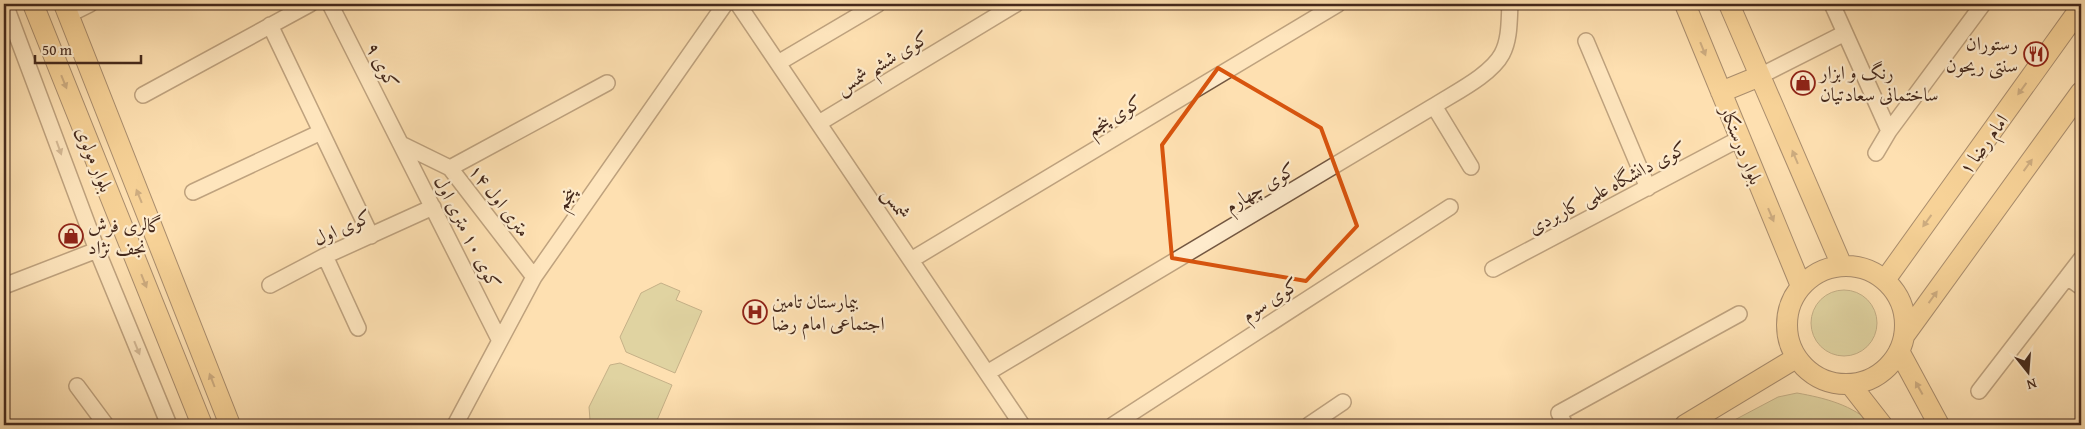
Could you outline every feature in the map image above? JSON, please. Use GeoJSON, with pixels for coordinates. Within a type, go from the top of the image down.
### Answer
{"type":"FeatureCollection","features":[{"type":"Feature","properties":{"kind":"main road","name":"بلوار مولوی"},"geometry":{"type":"LineString","coordinates":[[33,4],[202,425]]}},
{"type":"Feature","properties":{"kind":"main road","name":"بلوار درستکار"},"geometry":{"type":"LineString","coordinates":[[1685,4],[1801,286]]}},
{"type":"Feature","properties":{"kind":"main road"},"geometry":{"type":"LineString","coordinates":[[1729,4],[1842,266]]}},
{"type":"Feature","properties":{"kind":"main road","name":"امام رضا ۱"},"geometry":{"type":"LineString","coordinates":[[1885,280],[2081,7]]}},
{"type":"Feature","properties":{"kind":"main road","name":"بلوار مولوی"},"geometry":{"type":"LineString","coordinates":[[66,9],[230,425]]}},
{"type":"Feature","properties":{"kind":"main road"},"geometry":{"type":"LineString","coordinates":[[1721,92],[1760,76]]}},
{"type":"Feature","properties":{"kind":"main road"},"geometry":{"type":"LineString","coordinates":[[1939,425],[1902,344],[1905,321],[1902,306],[1895,292],[1885,280],[1865,269],[1842,266],[1827,269],[1813,276],[1801,286],[1792,299],[1787,314],[1786,329],[1796,358],[1807,370],[1820,378],[1834,383],[1850,384],[1865,381],[1879,374],[1890,364],[1902,344],[2081,92]]}},
{"type":"Feature","properties":{"kind":"main road"},"geometry":{"type":"LineString","coordinates":[[1685,425],[1796,358]]}},
{"type":"Feature","properties":{"kind":"main road"},"geometry":{"type":"LineString","coordinates":[[1850,384],[1882,425]]}},
{"type":"Feature","properties":{"kind":"street"},"geometry":{"type":"LineString","coordinates":[[5,4],[97,250],[169,425]]}},
{"type":"Feature","properties":{"kind":"street"},"geometry":{"type":"LineString","coordinates":[[66,9],[90,4]]}},
{"type":"Feature","properties":{"kind":"street"},"geometry":{"type":"LineString","coordinates":[[142,94],[310,4]]}},
{"type":"Feature","properties":{"kind":"street","name":"کوی ۹"},"geometry":{"type":"LineString","coordinates":[[330,4],[401,144]]}},
{"type":"Feature","properties":{"kind":"street","name":"پنجم"},"geometry":{"type":"LineString","coordinates":[[455,425],[499,339],[534,277],[725,4]]}},
{"type":"Feature","properties":{"kind":"street","name":"شمس"},"geometry":{"type":"LineString","coordinates":[[738,4],[1022,425]]}},
{"type":"Feature","properties":{"kind":"street"},"geometry":{"type":"LineString","coordinates":[[778,63],[878,4]]}},
{"type":"Feature","properties":{"kind":"street","name":"کوی ششم شمس"},"geometry":{"type":"LineString","coordinates":[[819,124],[1016,4]]}},
{"type":"Feature","properties":{"kind":"street","name":"کوی پنجم"},"geometry":{"type":"LineString","coordinates":[[911,260],[1338,4]]}},
{"type":"Feature","properties":{"kind":"street","name":"کوی چهارم"},"geometry":{"type":"LineString","coordinates":[[987,373],[1434,106],[1493,66],[1503,54],[1507,40],[1510,4]]}},
{"type":"Feature","properties":{"kind":"street"},"geometry":{"type":"LineString","coordinates":[[1832,4],[1889,131]]}},
{"type":"Feature","properties":{"kind":"street"},"geometry":{"type":"LineString","coordinates":[[1876,153],[1889,131],[1983,4]]}},
{"type":"Feature","properties":{"kind":"street"},"geometry":{"type":"LineString","coordinates":[[270,24],[371,236]]}},
{"type":"Feature","properties":{"kind":"street"},"geometry":{"type":"LineString","coordinates":[[1760,76],[1845,33]]}},
{"type":"Feature","properties":{"kind":"street"},"geometry":{"type":"LineString","coordinates":[[1586,41],[1648,188]]}},
{"type":"Feature","properties":{"kind":"street"},"geometry":{"type":"LineString","coordinates":[[450,168],[607,83]]}},
{"type":"Feature","properties":{"kind":"street"},"geometry":{"type":"LineString","coordinates":[[1434,106],[1471,166]]}},
{"type":"Feature","properties":{"kind":"street"},"geometry":{"type":"LineString","coordinates":[[193,192],[321,132]]}},
{"type":"Feature","properties":{"kind":"street","name":"کوی دانشگاه علمی کاربردی"},"geometry":{"type":"LineString","coordinates":[[1493,269],[1739,139]]}},
{"type":"Feature","properties":{"kind":"street","name":"۱۴ متری اول"},"geometry":{"type":"LineString","coordinates":[[401,144],[450,168],[534,277]]}},
{"type":"Feature","properties":{"kind":"street","name":"کوی ۱۰ متری اول"},"geometry":{"type":"LineString","coordinates":[[401,144],[499,339]]}},
{"type":"Feature","properties":{"kind":"street","name":"کوی اول"},"geometry":{"type":"LineString","coordinates":[[270,285],[324,256],[433,207]]}},
{"type":"Feature","properties":{"kind":"street","name":"کوی سوم"},"geometry":{"type":"LineString","coordinates":[[1113,425],[1450,207]]}},
{"type":"Feature","properties":{"kind":"street"},"geometry":{"type":"LineString","coordinates":[[4,286],[97,250]]}},
{"type":"Feature","properties":{"kind":"street"},"geometry":{"type":"LineString","coordinates":[[324,256],[358,328]]}},
{"type":"Feature","properties":{"kind":"street"},"geometry":{"type":"LineString","coordinates":[[1979,391],[2081,259]]}},
{"type":"Feature","properties":{"kind":"street"},"geometry":{"type":"LineString","coordinates":[[2067,277],[2081,287]]}},
{"type":"Feature","properties":{"kind":"street"},"geometry":{"type":"LineString","coordinates":[[1565,425],[1558,413],[1739,314]]}},
{"type":"Feature","properties":{"kind":"street"},"geometry":{"type":"LineString","coordinates":[[77,386],[106,425]]}},
{"type":"Feature","properties":{"kind":"street"},"geometry":{"type":"LineString","coordinates":[[1309,425],[1343,402]]}},
{"type":"Feature","properties":{"kind":"highlighted area"},"geometry":{"type":"Polygon","coordinates":[[[1218,68],[1321,128],[1357,226],[1306,281],[1172,258],[1162,145],[1218,68]]]}},
{"type":"Feature","properties":{"kind":"green space"},"geometry":{"type":"Polygon","coordinates":[[[661,283],[680,291],[676,300],[702,311],[675,373],[626,352],[620,337],[641,293],[661,283]]]}},
{"type":"Feature","properties":{"kind":"green space"},"geometry":{"type":"Polygon","coordinates":[[[1844,290],[1857,293],[1867,300],[1874,310],[1877,323],[1874,336],[1867,346],[1857,353],[1844,356],[1831,353],[1821,346],[1814,336],[1811,323],[1814,310],[1821,300],[1831,293],[1844,290]]]}},
{"type":"Feature","properties":{"kind":"green space"},"geometry":{"type":"Polygon","coordinates":[[[620,363],[672,385],[655,425],[604,425],[590,420],[589,407],[610,365],[620,363]]]}},
{"type":"Feature","properties":{"kind":"green space"},"geometry":{"type":"Polygon","coordinates":[[[1797,393],[1818,397],[1848,407],[1873,425],[1725,425],[1778,397],[1797,393]]]}},
{"type":"Feature","properties":{"kind":"place","name":"رستوران سنتی ریحون"},"geometry":{"type":"Point","coordinates":[2036,54]}},
{"type":"Feature","properties":{"kind":"place","name":"رنگ و ابزار ساختمانی سعادتیان"},"geometry":{"type":"Point","coordinates":[1803,83]}},
{"type":"Feature","properties":{"kind":"place","name":"گالری فرش نجف نژاد"},"geometry":{"type":"Point","coordinates":[71,236]}},
{"type":"Feature","properties":{"kind":"place","name":"بیمارستان تامین اجتماعی امام رضا"},"geometry":{"type":"Point","coordinates":[755,312]}}]}
